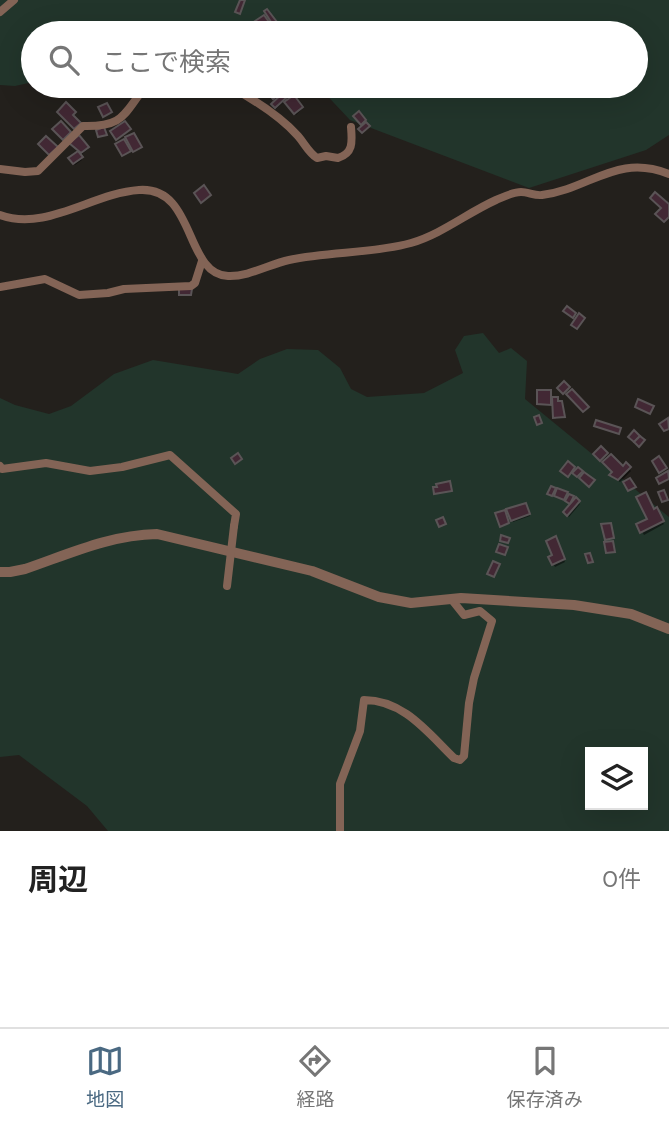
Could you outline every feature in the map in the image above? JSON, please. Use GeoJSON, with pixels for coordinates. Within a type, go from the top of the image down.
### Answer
{"type":"FeatureCollection","features":[{"type":"Feature","properties":{"kind":"street"},"geometry":{"type":"LineString","coordinates":[[0,12],[14,0]]}},
{"type":"Feature","properties":{"kind":"street"},"geometry":{"type":"LineString","coordinates":[[0,169],[38,171],[83,126],[117,122],[136,98]]}},
{"type":"Feature","properties":{"kind":"street"},"geometry":{"type":"LineString","coordinates":[[248,98],[276,116],[317,158],[338,158],[349,151],[352,145],[351,127]]}},
{"type":"Feature","properties":{"kind":"street"},"geometry":{"type":"LineString","coordinates":[[0,215],[27,220],[111,196],[141,190],[153,192],[167,200],[178,211],[190,230],[202,261],[218,274],[228,276],[289,260],[406,244],[428,238],[494,201],[520,192],[540,195],[567,189],[629,166],[658,169],[669,174]]}},
{"type":"Feature","properties":{"kind":"street"},"geometry":{"type":"LineString","coordinates":[[0,287],[45,279],[79,295],[124,289],[191,286],[195,283],[202,261]]}},
{"type":"Feature","properties":{"kind":"street"},"geometry":{"type":"LineString","coordinates":[[0,466],[2,469],[46,463],[90,471],[122,467],[170,455],[236,514],[227,586]]}},
{"type":"Feature","properties":{"kind":"street"},"geometry":{"type":"LineString","coordinates":[[0,572],[25,569],[111,539],[157,534],[312,571],[379,597],[411,603],[452,600],[574,605],[631,614],[669,629]]}},
{"type":"Feature","properties":{"kind":"street"},"geometry":{"type":"LineString","coordinates":[[340,831],[340,784],[360,731],[364,700],[375,700],[394,706],[412,717],[454,758],[460,760],[464,756],[474,678],[492,621],[480,611],[464,615],[452,600]]}},
{"type":"Feature","properties":{"kind":"green space"},"geometry":{"type":"Polygon","coordinates":[[[0,0],[669,0],[669,135],[646,150],[529,188],[350,120],[329,98],[648,98],[648,21],[21,21],[21,85],[0,85],[0,0]]]}},
{"type":"Feature","properties":{"kind":"green space"},"geometry":{"type":"Polygon","coordinates":[[[483,333],[499,353],[511,348],[527,361],[525,399],[669,517],[669,831],[108,831],[87,806],[19,755],[0,757],[0,398],[49,414],[71,406],[114,374],[153,360],[238,374],[260,359],[287,349],[318,350],[340,368],[351,389],[367,397],[424,393],[463,373],[455,350],[464,336],[483,333]]]}},
{"type":"Feature","properties":{"kind":"building"},"geometry":{"type":"Polygon","coordinates":[[[240,0],[245,0],[240,14],[235,12],[240,0]]]}},
{"type":"Feature","properties":{"kind":"building"},"geometry":{"type":"Polygon","coordinates":[[[267,9],[276,21],[270,21],[264,11],[267,9]]]}},
{"type":"Feature","properties":{"kind":"building"},"geometry":{"type":"Polygon","coordinates":[[[264,15],[268,21],[255,21],[264,15]]]}},
{"type":"Feature","properties":{"kind":"building"},"geometry":{"type":"Polygon","coordinates":[[[278,98],[286,98],[275,108],[271,104],[278,98]]]}},
{"type":"Feature","properties":{"kind":"building"},"geometry":{"type":"Polygon","coordinates":[[[296,98],[303,107],[294,114],[284,102],[296,98]]]}},
{"type":"Feature","properties":{"kind":"building"},"geometry":{"type":"Polygon","coordinates":[[[66,102],[76,112],[73,115],[81,123],[74,129],[57,112],[66,102]]]}},
{"type":"Feature","properties":{"kind":"building"},"geometry":{"type":"Polygon","coordinates":[[[107,103],[112,112],[103,117],[98,107],[107,103]]]}},
{"type":"Feature","properties":{"kind":"building"},"geometry":{"type":"Polygon","coordinates":[[[359,111],[366,120],[361,125],[353,116],[359,111]]]}},
{"type":"Feature","properties":{"kind":"building"},"geometry":{"type":"Polygon","coordinates":[[[61,121],[71,132],[63,140],[52,129],[61,121]]]}},
{"type":"Feature","properties":{"kind":"building"},"geometry":{"type":"Polygon","coordinates":[[[125,121],[131,129],[116,140],[110,131],[125,121]]]}},
{"type":"Feature","properties":{"kind":"building"},"geometry":{"type":"Polygon","coordinates":[[[366,122],[370,126],[362,133],[358,129],[366,122]]]}},
{"type":"Feature","properties":{"kind":"building"},"geometry":{"type":"Polygon","coordinates":[[[104,127],[107,135],[98,137],[96,130],[104,127]]]}},
{"type":"Feature","properties":{"kind":"building"},"geometry":{"type":"Polygon","coordinates":[[[134,133],[142,147],[133,152],[125,137],[134,133]]]}},
{"type":"Feature","properties":{"kind":"building"},"geometry":{"type":"Polygon","coordinates":[[[79,135],[89,147],[81,153],[69,143],[79,135]]]}},
{"type":"Feature","properties":{"kind":"building"},"geometry":{"type":"Polygon","coordinates":[[[46,136],[58,147],[49,155],[38,144],[46,136]]]}},
{"type":"Feature","properties":{"kind":"building"},"geometry":{"type":"Polygon","coordinates":[[[124,139],[131,151],[122,156],[115,144],[124,139]]]}},
{"type":"Feature","properties":{"kind":"building"},"geometry":{"type":"Polygon","coordinates":[[[78,151],[83,157],[73,164],[68,158],[78,151]]]}},
{"type":"Feature","properties":{"kind":"building"},"geometry":{"type":"Polygon","coordinates":[[[204,185],[211,195],[201,203],[194,193],[204,185]]]}},
{"type":"Feature","properties":{"kind":"building"},"geometry":{"type":"Polygon","coordinates":[[[655,192],[669,204],[669,217],[664,222],[655,214],[661,208],[650,198],[655,192]]]}},
{"type":"Feature","properties":{"kind":"building"},"geometry":{"type":"Polygon","coordinates":[[[179,288],[192,289],[191,295],[179,295],[179,288]]]}},
{"type":"Feature","properties":{"kind":"building"},"geometry":{"type":"Polygon","coordinates":[[[567,306],[576,313],[573,318],[563,311],[567,306]]]}},
{"type":"Feature","properties":{"kind":"building"},"geometry":{"type":"Polygon","coordinates":[[[579,313],[585,318],[577,329],[571,325],[579,313]]]}},
{"type":"Feature","properties":{"kind":"building"},"geometry":{"type":"Polygon","coordinates":[[[564,381],[570,387],[563,394],[557,388],[564,381]]]}},
{"type":"Feature","properties":{"kind":"building"},"geometry":{"type":"Polygon","coordinates":[[[572,389],[589,407],[583,412],[566,394],[572,389]]]}},
{"type":"Feature","properties":{"kind":"building"},"geometry":{"type":"Polygon","coordinates":[[[537,390],[551,390],[551,405],[537,404],[537,390]]]}},
{"type":"Feature","properties":{"kind":"building"},"geometry":{"type":"Polygon","coordinates":[[[552,397],[558,397],[558,401],[562,401],[565,417],[553,418],[552,397]]]}},
{"type":"Feature","properties":{"kind":"building"},"geometry":{"type":"Polygon","coordinates":[[[638,399],[654,406],[650,414],[635,407],[638,399]]]}},
{"type":"Feature","properties":{"kind":"building"},"geometry":{"type":"Polygon","coordinates":[[[539,415],[542,423],[537,425],[534,417],[539,415]]]}},
{"type":"Feature","properties":{"kind":"building"},"geometry":{"type":"Polygon","coordinates":[[[668,418],[669,429],[664,431],[659,424],[668,418]]]}},
{"type":"Feature","properties":{"kind":"building"},"geometry":{"type":"Polygon","coordinates":[[[596,420],[621,428],[619,434],[594,426],[596,420]]]}},
{"type":"Feature","properties":{"kind":"building"},"geometry":{"type":"Polygon","coordinates":[[[634,430],[640,436],[634,442],[628,437],[634,430]]]}},
{"type":"Feature","properties":{"kind":"building"},"geometry":{"type":"Polygon","coordinates":[[[640,436],[645,440],[639,447],[634,442],[640,436]]]}},
{"type":"Feature","properties":{"kind":"building"},"geometry":{"type":"Polygon","coordinates":[[[601,446],[608,453],[600,461],[593,454],[601,446]]]}},
{"type":"Feature","properties":{"kind":"building"},"geometry":{"type":"Polygon","coordinates":[[[238,453],[242,459],[235,464],[231,458],[238,453]]]}},
{"type":"Feature","properties":{"kind":"building"},"geometry":{"type":"Polygon","coordinates":[[[611,454],[623,466],[626,462],[631,467],[618,480],[609,475],[612,472],[602,462],[611,454]]]}},
{"type":"Feature","properties":{"kind":"building"},"geometry":{"type":"Polygon","coordinates":[[[659,456],[667,468],[659,473],[652,461],[659,456]]]}},
{"type":"Feature","properties":{"kind":"building"},"geometry":{"type":"Polygon","coordinates":[[[568,461],[575,467],[568,477],[560,471],[568,461]]]}},
{"type":"Feature","properties":{"kind":"building"},"geometry":{"type":"Polygon","coordinates":[[[578,467],[583,471],[577,477],[572,473],[578,467]]]}},
{"type":"Feature","properties":{"kind":"building"},"geometry":{"type":"Polygon","coordinates":[[[668,471],[669,479],[659,484],[656,478],[668,471]]]}},
{"type":"Feature","properties":{"kind":"building"},"geometry":{"type":"Polygon","coordinates":[[[584,472],[595,480],[589,487],[579,478],[584,472]]]}},
{"type":"Feature","properties":{"kind":"building"},"geometry":{"type":"Polygon","coordinates":[[[630,478],[636,487],[628,491],[623,482],[630,478]]]}},
{"type":"Feature","properties":{"kind":"building"},"geometry":{"type":"Polygon","coordinates":[[[450,481],[452,491],[434,494],[433,487],[437,487],[436,484],[450,481]]]}},
{"type":"Feature","properties":{"kind":"building"},"geometry":{"type":"Polygon","coordinates":[[[551,486],[556,488],[552,496],[547,494],[551,486]]]}},
{"type":"Feature","properties":{"kind":"building"},"geometry":{"type":"Polygon","coordinates":[[[557,488],[568,492],[564,500],[554,496],[557,488]]]}},
{"type":"Feature","properties":{"kind":"building"},"geometry":{"type":"Polygon","coordinates":[[[664,490],[668,500],[662,502],[658,492],[664,490]]]}},
{"type":"Feature","properties":{"kind":"building"},"geometry":{"type":"Polygon","coordinates":[[[646,492],[654,509],[657,507],[664,521],[640,533],[636,524],[647,519],[636,497],[646,492]]]}},
{"type":"Feature","properties":{"kind":"building"},"geometry":{"type":"Polygon","coordinates":[[[569,494],[574,496],[570,504],[565,501],[569,494]]]}},
{"type":"Feature","properties":{"kind":"building"},"geometry":{"type":"Polygon","coordinates":[[[576,497],[580,501],[567,516],[563,512],[576,497]]]}},
{"type":"Feature","properties":{"kind":"building"},"geometry":{"type":"Polygon","coordinates":[[[526,503],[530,514],[511,521],[506,509],[526,503]]]}},
{"type":"Feature","properties":{"kind":"building"},"geometry":{"type":"Polygon","coordinates":[[[505,510],[509,523],[500,527],[495,513],[505,510]]]}},
{"type":"Feature","properties":{"kind":"building"},"geometry":{"type":"Polygon","coordinates":[[[443,517],[446,524],[439,527],[436,520],[443,517]]]}},
{"type":"Feature","properties":{"kind":"building"},"geometry":{"type":"Polygon","coordinates":[[[611,523],[614,538],[605,540],[601,524],[611,523]]]}},
{"type":"Feature","properties":{"kind":"building"},"geometry":{"type":"Polygon","coordinates":[[[501,535],[510,538],[508,543],[500,541],[501,535]]]}},
{"type":"Feature","properties":{"kind":"building"},"geometry":{"type":"Polygon","coordinates":[[[556,536],[565,559],[552,565],[548,557],[552,555],[546,541],[556,536]]]}},
{"type":"Feature","properties":{"kind":"building"},"geometry":{"type":"Polygon","coordinates":[[[613,541],[615,552],[606,553],[604,542],[613,541]]]}},
{"type":"Feature","properties":{"kind":"building"},"geometry":{"type":"Polygon","coordinates":[[[499,544],[508,547],[505,555],[496,552],[499,544]]]}},
{"type":"Feature","properties":{"kind":"building"},"geometry":{"type":"Polygon","coordinates":[[[590,553],[593,562],[588,563],[585,554],[590,553]]]}},
{"type":"Feature","properties":{"kind":"building"},"geometry":{"type":"Polygon","coordinates":[[[493,561],[500,564],[494,577],[487,574],[493,561]]]}}]}
